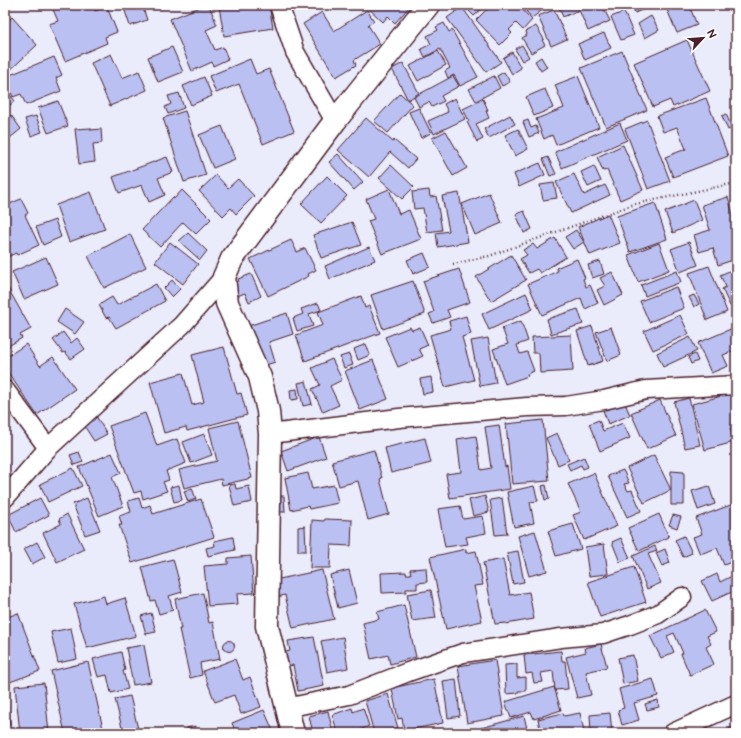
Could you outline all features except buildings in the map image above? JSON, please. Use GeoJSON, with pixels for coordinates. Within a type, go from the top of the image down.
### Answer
{"type":"FeatureCollection","features":[{"type":"Feature","properties":{"kind":"main road"},"geometry":{"type":"LineString","coordinates":[[293,733],[267,626],[270,434],[268,411],[260,377],[227,303],[224,277],[232,259],[335,121],[428,5]]}},
{"type":"Feature","properties":{"kind":"street"},"geometry":{"type":"LineString","coordinates":[[280,5],[295,52],[335,121]]}},
{"type":"Feature","properties":{"kind":"street"},"geometry":{"type":"LineString","coordinates":[[5,498],[48,448],[182,325],[224,277]]}},
{"type":"Feature","properties":{"kind":"street"},"geometry":{"type":"LineString","coordinates":[[270,434],[399,418],[527,407],[566,406],[604,400],[646,390],[736,385]]}},
{"type":"Feature","properties":{"kind":"street"},"geometry":{"type":"LineString","coordinates":[[5,390],[48,448]]}},
{"type":"Feature","properties":{"kind":"street"},"geometry":{"type":"LineString","coordinates":[[286,708],[349,696],[408,672],[463,653],[561,638],[603,634],[658,614],[682,597]]}},
{"type":"Feature","properties":{"kind":"street"},"geometry":{"type":"LineString","coordinates":[[672,733],[736,704]]}},
{"type":"Feature","properties":{"kind":"path"},"geometry":{"type":"LineString","coordinates":[[454,264],[489,256],[635,204],[736,183]]}}]}
